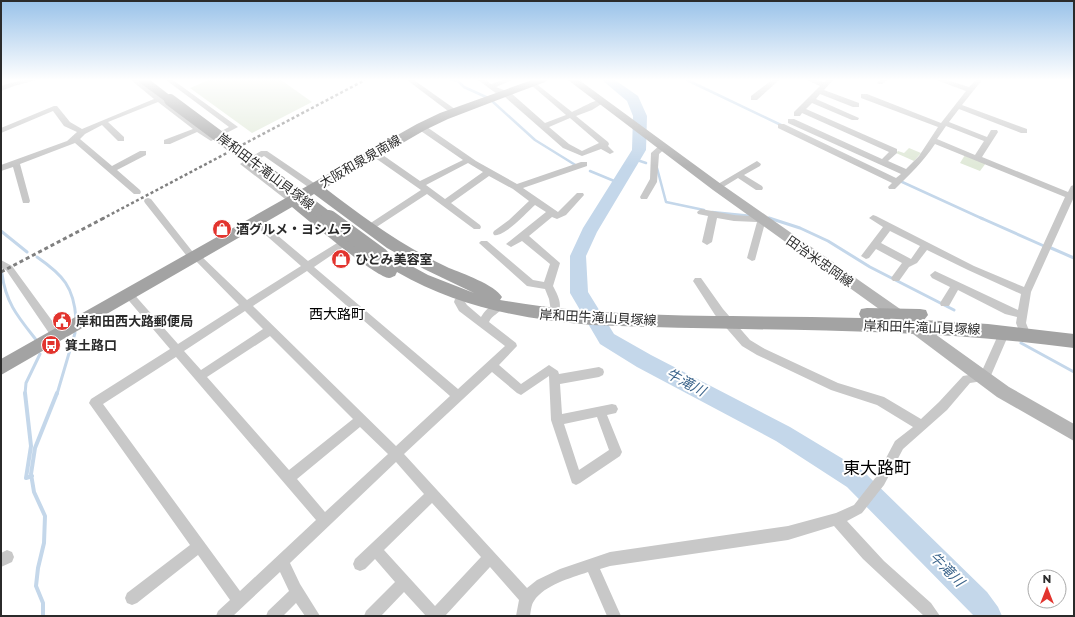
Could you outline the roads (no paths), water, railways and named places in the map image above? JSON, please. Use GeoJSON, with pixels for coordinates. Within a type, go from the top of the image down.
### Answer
{"type":"FeatureCollection","features":[{"type":"Feature","properties":{"kind":"main road","name":"岸和田牛滝山貝塚線"},"geometry":{"type":"LineString","coordinates":[[184,109],[385,253],[415,277],[462,296],[542,315],[565,311]]}},
{"type":"Feature","properties":{"kind":"main road","name":"大阪和泉泉南線"},"geometry":{"type":"LineString","coordinates":[[1,368],[374,153],[421,127],[463,109]]}},
{"type":"Feature","properties":{"kind":"main road","name":"田治米忠岡線"},"geometry":{"type":"LineString","coordinates":[[611,109],[1003,392],[1074,433]]}},
{"type":"Feature","properties":{"kind":"main road"},"geometry":{"type":"LineString","coordinates":[[314,187],[369,228],[420,260],[474,284],[494,303]]}},
{"type":"Feature","properties":{"kind":"main road"},"geometry":{"type":"LineString","coordinates":[[292,200],[371,261],[402,279],[432,293],[459,302],[494,303]]}},
{"type":"Feature","properties":{"kind":"main road","name":"岸和田牛滝山貝塚線"},"geometry":{"type":"LineString","coordinates":[[494,303],[626,316],[953,316],[1023,324],[1074,333]]}},
{"type":"Feature","properties":{"kind":"main road","name":"岸和田牛滝山貝塚線"},"geometry":{"type":"LineString","coordinates":[[723,317],[962,328],[1023,324],[1074,341]]}},
{"type":"Feature","properties":{"kind":"street"},"geometry":{"type":"LineString","coordinates":[[1,131],[52,109]]}},
{"type":"Feature","properties":{"kind":"street"},"geometry":{"type":"LineString","coordinates":[[55,109],[67,124],[82,132]]}},
{"type":"Feature","properties":{"kind":"street"},"geometry":{"type":"LineString","coordinates":[[1,168],[70,142],[82,132],[103,122],[139,109]]}},
{"type":"Feature","properties":{"kind":"street"},"geometry":{"type":"LineString","coordinates":[[179,109],[198,129],[211,139],[234,127],[210,109]]}},
{"type":"Feature","properties":{"kind":"street"},"geometry":{"type":"LineString","coordinates":[[451,109],[455,112]]}},
{"type":"Feature","properties":{"kind":"street"},"geometry":{"type":"LineString","coordinates":[[524,109],[566,146],[582,154],[602,146]]}},
{"type":"Feature","properties":{"kind":"street"},"geometry":{"type":"LineString","coordinates":[[564,109],[605,144],[602,146]]}},
{"type":"Feature","properties":{"kind":"street"},"geometry":{"type":"LineString","coordinates":[[545,126],[587,109]]}},
{"type":"Feature","properties":{"kind":"street"},"geometry":{"type":"LineString","coordinates":[[833,109],[855,118]]}},
{"type":"Feature","properties":{"kind":"street"},"geometry":{"type":"LineString","coordinates":[[892,109],[989,140]]}},
{"type":"Feature","properties":{"kind":"street"},"geometry":{"type":"LineString","coordinates":[[786,124],[842,156],[897,182],[922,158],[932,140],[955,109]]}},
{"type":"Feature","properties":{"kind":"street"},"geometry":{"type":"LineString","coordinates":[[966,109],[992,117],[1024,131]]}},
{"type":"Feature","properties":{"kind":"street"},"geometry":{"type":"LineString","coordinates":[[786,124],[802,110],[894,151],[883,162]]}},
{"type":"Feature","properties":{"kind":"street"},"geometry":{"type":"LineString","coordinates":[[103,122],[121,139]]}},
{"type":"Feature","properties":{"kind":"street"},"geometry":{"type":"LineString","coordinates":[[786,124],[837,142],[907,173]]}},
{"type":"Feature","properties":{"kind":"street"},"geometry":{"type":"LineString","coordinates":[[421,127],[468,160],[516,187],[557,216],[563,214],[580,195]]}},
{"type":"Feature","properties":{"kind":"street"},"geometry":{"type":"LineString","coordinates":[[167,142],[198,129]]}},
{"type":"Feature","properties":{"kind":"street"},"geometry":{"type":"LineString","coordinates":[[837,142],[850,131]]}},
{"type":"Feature","properties":{"kind":"street"},"geometry":{"type":"LineString","coordinates":[[977,158],[994,132]]}},
{"type":"Feature","properties":{"kind":"street"},"geometry":{"type":"LineString","coordinates":[[75,139],[137,192]]}},
{"type":"Feature","properties":{"kind":"street"},"geometry":{"type":"LineString","coordinates":[[932,140],[977,158],[1072,192],[1026,292],[1023,324]]}},
{"type":"Feature","properties":{"kind":"street"},"geometry":{"type":"LineString","coordinates":[[644,197],[651,186],[654,177],[652,163],[654,153],[659,144]]}},
{"type":"Feature","properties":{"kind":"street"},"geometry":{"type":"LineString","coordinates":[[602,146],[610,152]]}},
{"type":"Feature","properties":{"kind":"street"},"geometry":{"type":"LineString","coordinates":[[292,200],[244,164],[264,153],[314,187]]}},
{"type":"Feature","properties":{"kind":"street"},"geometry":{"type":"LineString","coordinates":[[374,153],[445,202],[477,228]]}},
{"type":"Feature","properties":{"kind":"street"},"geometry":{"type":"LineString","coordinates":[[110,170],[143,154]]}},
{"type":"Feature","properties":{"kind":"street"},"geometry":{"type":"LineString","coordinates":[[369,228],[424,187],[468,160]]}},
{"type":"Feature","properties":{"kind":"street"},"geometry":{"type":"LineString","coordinates":[[16,163],[26,201]]}},
{"type":"Feature","properties":{"kind":"street"},"geometry":{"type":"LineString","coordinates":[[516,187],[584,164]]}},
{"type":"Feature","properties":{"kind":"street"},"geometry":{"type":"LineString","coordinates":[[717,186],[758,164]]}},
{"type":"Feature","properties":{"kind":"street"},"geometry":{"type":"LineString","coordinates":[[445,202],[489,172]]}},
{"type":"Feature","properties":{"kind":"street"},"geometry":{"type":"LineString","coordinates":[[738,174],[759,188]]}},
{"type":"Feature","properties":{"kind":"street"},"geometry":{"type":"LineString","coordinates":[[497,233],[512,222],[534,200]]}},
{"type":"Feature","properties":{"kind":"street"},"geometry":{"type":"LineString","coordinates":[[148,201],[189,253],[196,256],[397,455],[527,598]]}},
{"type":"Feature","properties":{"kind":"street"},"geometry":{"type":"LineString","coordinates":[[511,244],[524,237],[544,217],[552,212]]}},
{"type":"Feature","properties":{"kind":"street"},"geometry":{"type":"LineString","coordinates":[[702,212],[734,218],[762,218],[752,258]]}},
{"type":"Feature","properties":{"kind":"street"},"geometry":{"type":"LineString","coordinates":[[707,242],[712,214]]}},
{"type":"Feature","properties":{"kind":"street"},"geometry":{"type":"LineString","coordinates":[[873,218],[971,268],[1026,292]]}},
{"type":"Feature","properties":{"kind":"street"},"geometry":{"type":"LineString","coordinates":[[255,222],[459,397]]}},
{"type":"Feature","properties":{"kind":"street"},"geometry":{"type":"LineString","coordinates":[[866,256],[889,226]]}},
{"type":"Feature","properties":{"kind":"street"},"geometry":{"type":"LineString","coordinates":[[524,237],[555,263],[548,286],[554,299],[565,311]]}},
{"type":"Feature","properties":{"kind":"street"},"geometry":{"type":"LineString","coordinates":[[239,601],[95,403],[345,242]]}},
{"type":"Feature","properties":{"kind":"street"},"geometry":{"type":"LineString","coordinates":[[484,243],[530,283],[548,286]]}},
{"type":"Feature","properties":{"kind":"street"},"geometry":{"type":"LineString","coordinates":[[874,244],[909,263]]}},
{"type":"Feature","properties":{"kind":"street"},"geometry":{"type":"LineString","coordinates":[[896,278],[909,263],[914,261],[926,244]]}},
{"type":"Feature","properties":{"kind":"street"},"geometry":{"type":"LineString","coordinates":[[1,263],[9,268],[57,336]]}},
{"type":"Feature","properties":{"kind":"street"},"geometry":{"type":"LineString","coordinates":[[935,275],[1009,311],[1023,324]]}},
{"type":"Feature","properties":{"kind":"street"},"geometry":{"type":"LineString","coordinates":[[698,281],[723,317],[746,343],[761,352],[835,387],[880,401],[922,426]]}},
{"type":"Feature","properties":{"kind":"street"},"geometry":{"type":"LineString","coordinates":[[945,303],[956,285]]}},
{"type":"Feature","properties":{"kind":"street"},"geometry":{"type":"LineString","coordinates":[[129,295],[325,521]]}},
{"type":"Feature","properties":{"kind":"street"},"geometry":{"type":"LineString","coordinates":[[222,616],[397,455],[512,346],[463,308],[459,302]]}},
{"type":"Feature","properties":{"kind":"street"},"geometry":{"type":"LineString","coordinates":[[483,323],[494,303]]}},
{"type":"Feature","properties":{"kind":"street"},"geometry":{"type":"LineString","coordinates":[[200,376],[270,330]]}},
{"type":"Feature","properties":{"kind":"street"},"geometry":{"type":"LineString","coordinates":[[523,616],[527,598],[541,585],[554,578],[610,559],[788,533],[837,519],[858,509],[880,481],[899,445],[943,406],[967,379],[984,377],[1003,336]]}},
{"type":"Feature","properties":{"kind":"street"},"geometry":{"type":"LineString","coordinates":[[492,365],[520,390],[549,370],[554,374],[557,420],[576,479],[616,452],[600,411]]}},
{"type":"Feature","properties":{"kind":"street"},"geometry":{"type":"LineString","coordinates":[[554,380],[599,372]]}},
{"type":"Feature","properties":{"kind":"street"},"geometry":{"type":"LineString","coordinates":[[557,420],[612,409]]}},
{"type":"Feature","properties":{"kind":"street"},"geometry":{"type":"LineString","coordinates":[[288,478],[361,419]]}},
{"type":"Feature","properties":{"kind":"street"},"geometry":{"type":"LineString","coordinates":[[360,564],[433,494]]}},
{"type":"Feature","properties":{"kind":"street"},"geometry":{"type":"LineString","coordinates":[[837,519],[857,545],[933,616]]}},
{"type":"Feature","properties":{"kind":"street"},"geometry":{"type":"LineString","coordinates":[[132,598],[199,546]]}},
{"type":"Feature","properties":{"kind":"street"},"geometry":{"type":"LineString","coordinates":[[375,549],[435,616],[490,557]]}},
{"type":"Feature","properties":{"kind":"street"},"geometry":{"type":"LineString","coordinates":[[282,561],[297,592],[312,616]]}},
{"type":"Feature","properties":{"kind":"street"},"geometry":{"type":"LineString","coordinates":[[592,565],[614,616]]}},
{"type":"Feature","properties":{"kind":"street"},"geometry":{"type":"LineString","coordinates":[[371,616],[404,582]]}},
{"type":"Feature","properties":{"kind":"street"},"geometry":{"type":"LineString","coordinates":[[273,616],[297,592]]}},
{"type":"Feature","properties":{"kind":"waterway"},"geometry":{"type":"LineString","coordinates":[[501,109],[535,140],[577,166]]}},
{"type":"Feature","properties":{"kind":"waterway","name":"牛滝川"},"geometry":{"type":"LineString","coordinates":[[637,109],[640,116],[639,150],[589,232],[578,256],[579,293],[607,339],[644,361],[783,434],[855,479],[978,601],[989,616]]}},
{"type":"Feature","properties":{"kind":"waterway"},"geometry":{"type":"LineString","coordinates":[[747,109],[781,125]]}},
{"type":"Feature","properties":{"kind":"waterway"},"geometry":{"type":"LineString","coordinates":[[634,159],[646,163]]}},
{"type":"Feature","properties":{"kind":"waterway"},"geometry":{"type":"LineString","coordinates":[[657,168],[666,202],[704,210]]}},
{"type":"Feature","properties":{"kind":"waterway"},"geometry":{"type":"LineString","coordinates":[[590,171],[619,183]]}},
{"type":"Feature","properties":{"kind":"waterway"},"geometry":{"type":"LineString","coordinates":[[900,181],[983,219]]}},
{"type":"Feature","properties":{"kind":"waterway"},"geometry":{"type":"LineString","coordinates":[[712,212],[752,216]]}},
{"type":"Feature","properties":{"kind":"waterway"},"geometry":{"type":"LineString","coordinates":[[771,219],[769,218],[800,228],[828,241],[870,267],[954,310]]}},
{"type":"Feature","properties":{"kind":"waterway"},"geometry":{"type":"LineString","coordinates":[[981,218],[1044,246]]}},
{"type":"Feature","properties":{"kind":"waterway"},"geometry":{"type":"LineString","coordinates":[[1,231],[27,252]]}},
{"type":"Feature","properties":{"kind":"waterway"},"geometry":{"type":"LineString","coordinates":[[1051,248],[1074,258]]}},
{"type":"Feature","properties":{"kind":"waterway"},"geometry":{"type":"LineString","coordinates":[[37,257],[54,270],[66,283],[73,298],[76,319]]}},
{"type":"Feature","properties":{"kind":"waterway"},"geometry":{"type":"LineString","coordinates":[[2,274],[4,285],[14,310],[37,341]]}},
{"type":"Feature","properties":{"kind":"waterway"},"geometry":{"type":"LineString","coordinates":[[57,394],[75,333]]}},
{"type":"Feature","properties":{"kind":"waterway"},"geometry":{"type":"LineString","coordinates":[[1021,343],[1074,372]]}},
{"type":"Feature","properties":{"kind":"waterway"},"geometry":{"type":"LineString","coordinates":[[25,393],[26,383],[40,354]]}},
{"type":"Feature","properties":{"kind":"waterway"},"geometry":{"type":"LineString","coordinates":[[25,393],[31,446],[26,478],[31,476]]}},
{"type":"Feature","properties":{"kind":"waterway"},"geometry":{"type":"LineString","coordinates":[[31,476],[35,448],[57,393]]}},
{"type":"Feature","properties":{"kind":"waterway"},"geometry":{"type":"LineString","coordinates":[[31,476],[34,492],[45,516],[44,543],[38,568],[36,586],[43,603],[43,616]]}},
{"type":"Feature","properties":{"kind":"railway"},"geometry":{"type":"LineString","coordinates":[[102,219],[311,109]]}},
{"type":"Feature","properties":{"kind":"railway"},"geometry":{"type":"LineString","coordinates":[[1,272],[104,218]]}},
{"type":"Feature","properties":{"kind":"place","name":"酒グルメ・ヨシムラ"},"geometry":{"type":"Point","coordinates":[222,229]}},
{"type":"Feature","properties":{"kind":"place","name":"ひとみ美容室"},"geometry":{"type":"Point","coordinates":[341,259]}},
{"type":"Feature","properties":{"kind":"place","name":"岸和田西大路郵便局"},"geometry":{"type":"Point","coordinates":[62,321]}},
{"type":"Feature","properties":{"kind":"place","name":"箕土路口"},"geometry":{"type":"Point","coordinates":[51,345]}},
{"type":"Feature","properties":{"kind":"district","name":"西大路町"},"geometry":{"type":"Point","coordinates":[337,314]}},
{"type":"Feature","properties":{"kind":"district","name":"東大路町"},"geometry":{"type":"Point","coordinates":[877,468]}}]}
